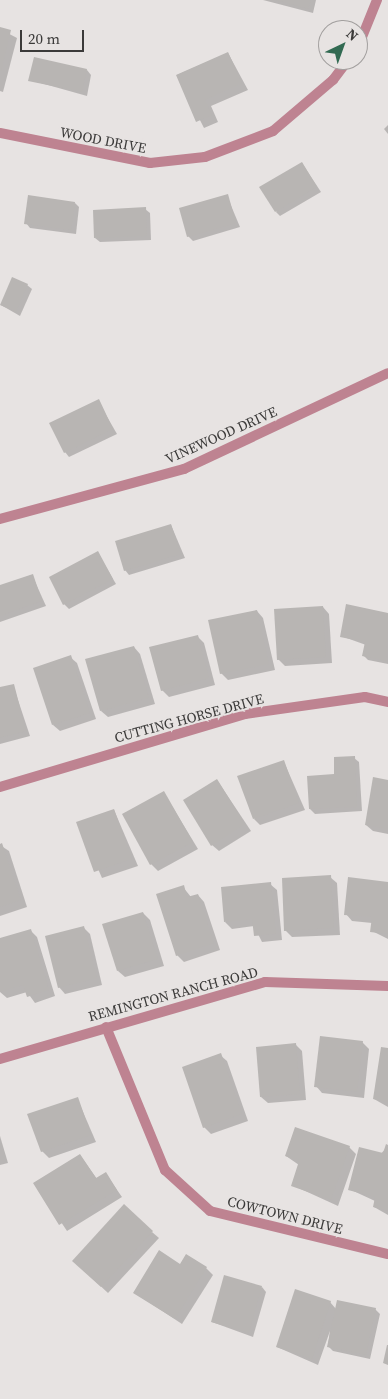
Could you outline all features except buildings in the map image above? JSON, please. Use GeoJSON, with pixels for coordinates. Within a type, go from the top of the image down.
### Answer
{"type":"FeatureCollection","features":[{"type":"Feature","properties":{"kind":"street"},"geometry":{"type":"LineString","coordinates":[[368,23],[377,0]]}},
{"type":"Feature","properties":{"kind":"street","name":"WOOD DRIVE"},"geometry":{"type":"LineString","coordinates":[[0,133],[150,163],[205,157],[273,131],[333,80],[340,70]]}},
{"type":"Feature","properties":{"kind":"street","name":"VINEWOOD DRIVE"},"geometry":{"type":"LineString","coordinates":[[0,519],[184,469],[388,372]]}},
{"type":"Feature","properties":{"kind":"street","name":"CUTTING HORSE DRIVE"},"geometry":{"type":"LineString","coordinates":[[0,787],[245,714],[365,697],[388,702]]}},
{"type":"Feature","properties":{"kind":"street","name":"REMINGTON RANCH ROAD"},"geometry":{"type":"LineString","coordinates":[[0,1059],[266,982],[388,986]]}},
{"type":"Feature","properties":{"kind":"street","name":"COWTOWN DRIVE"},"geometry":{"type":"LineString","coordinates":[[106,1027],[165,1170],[210,1211],[388,1254]]}}]}
